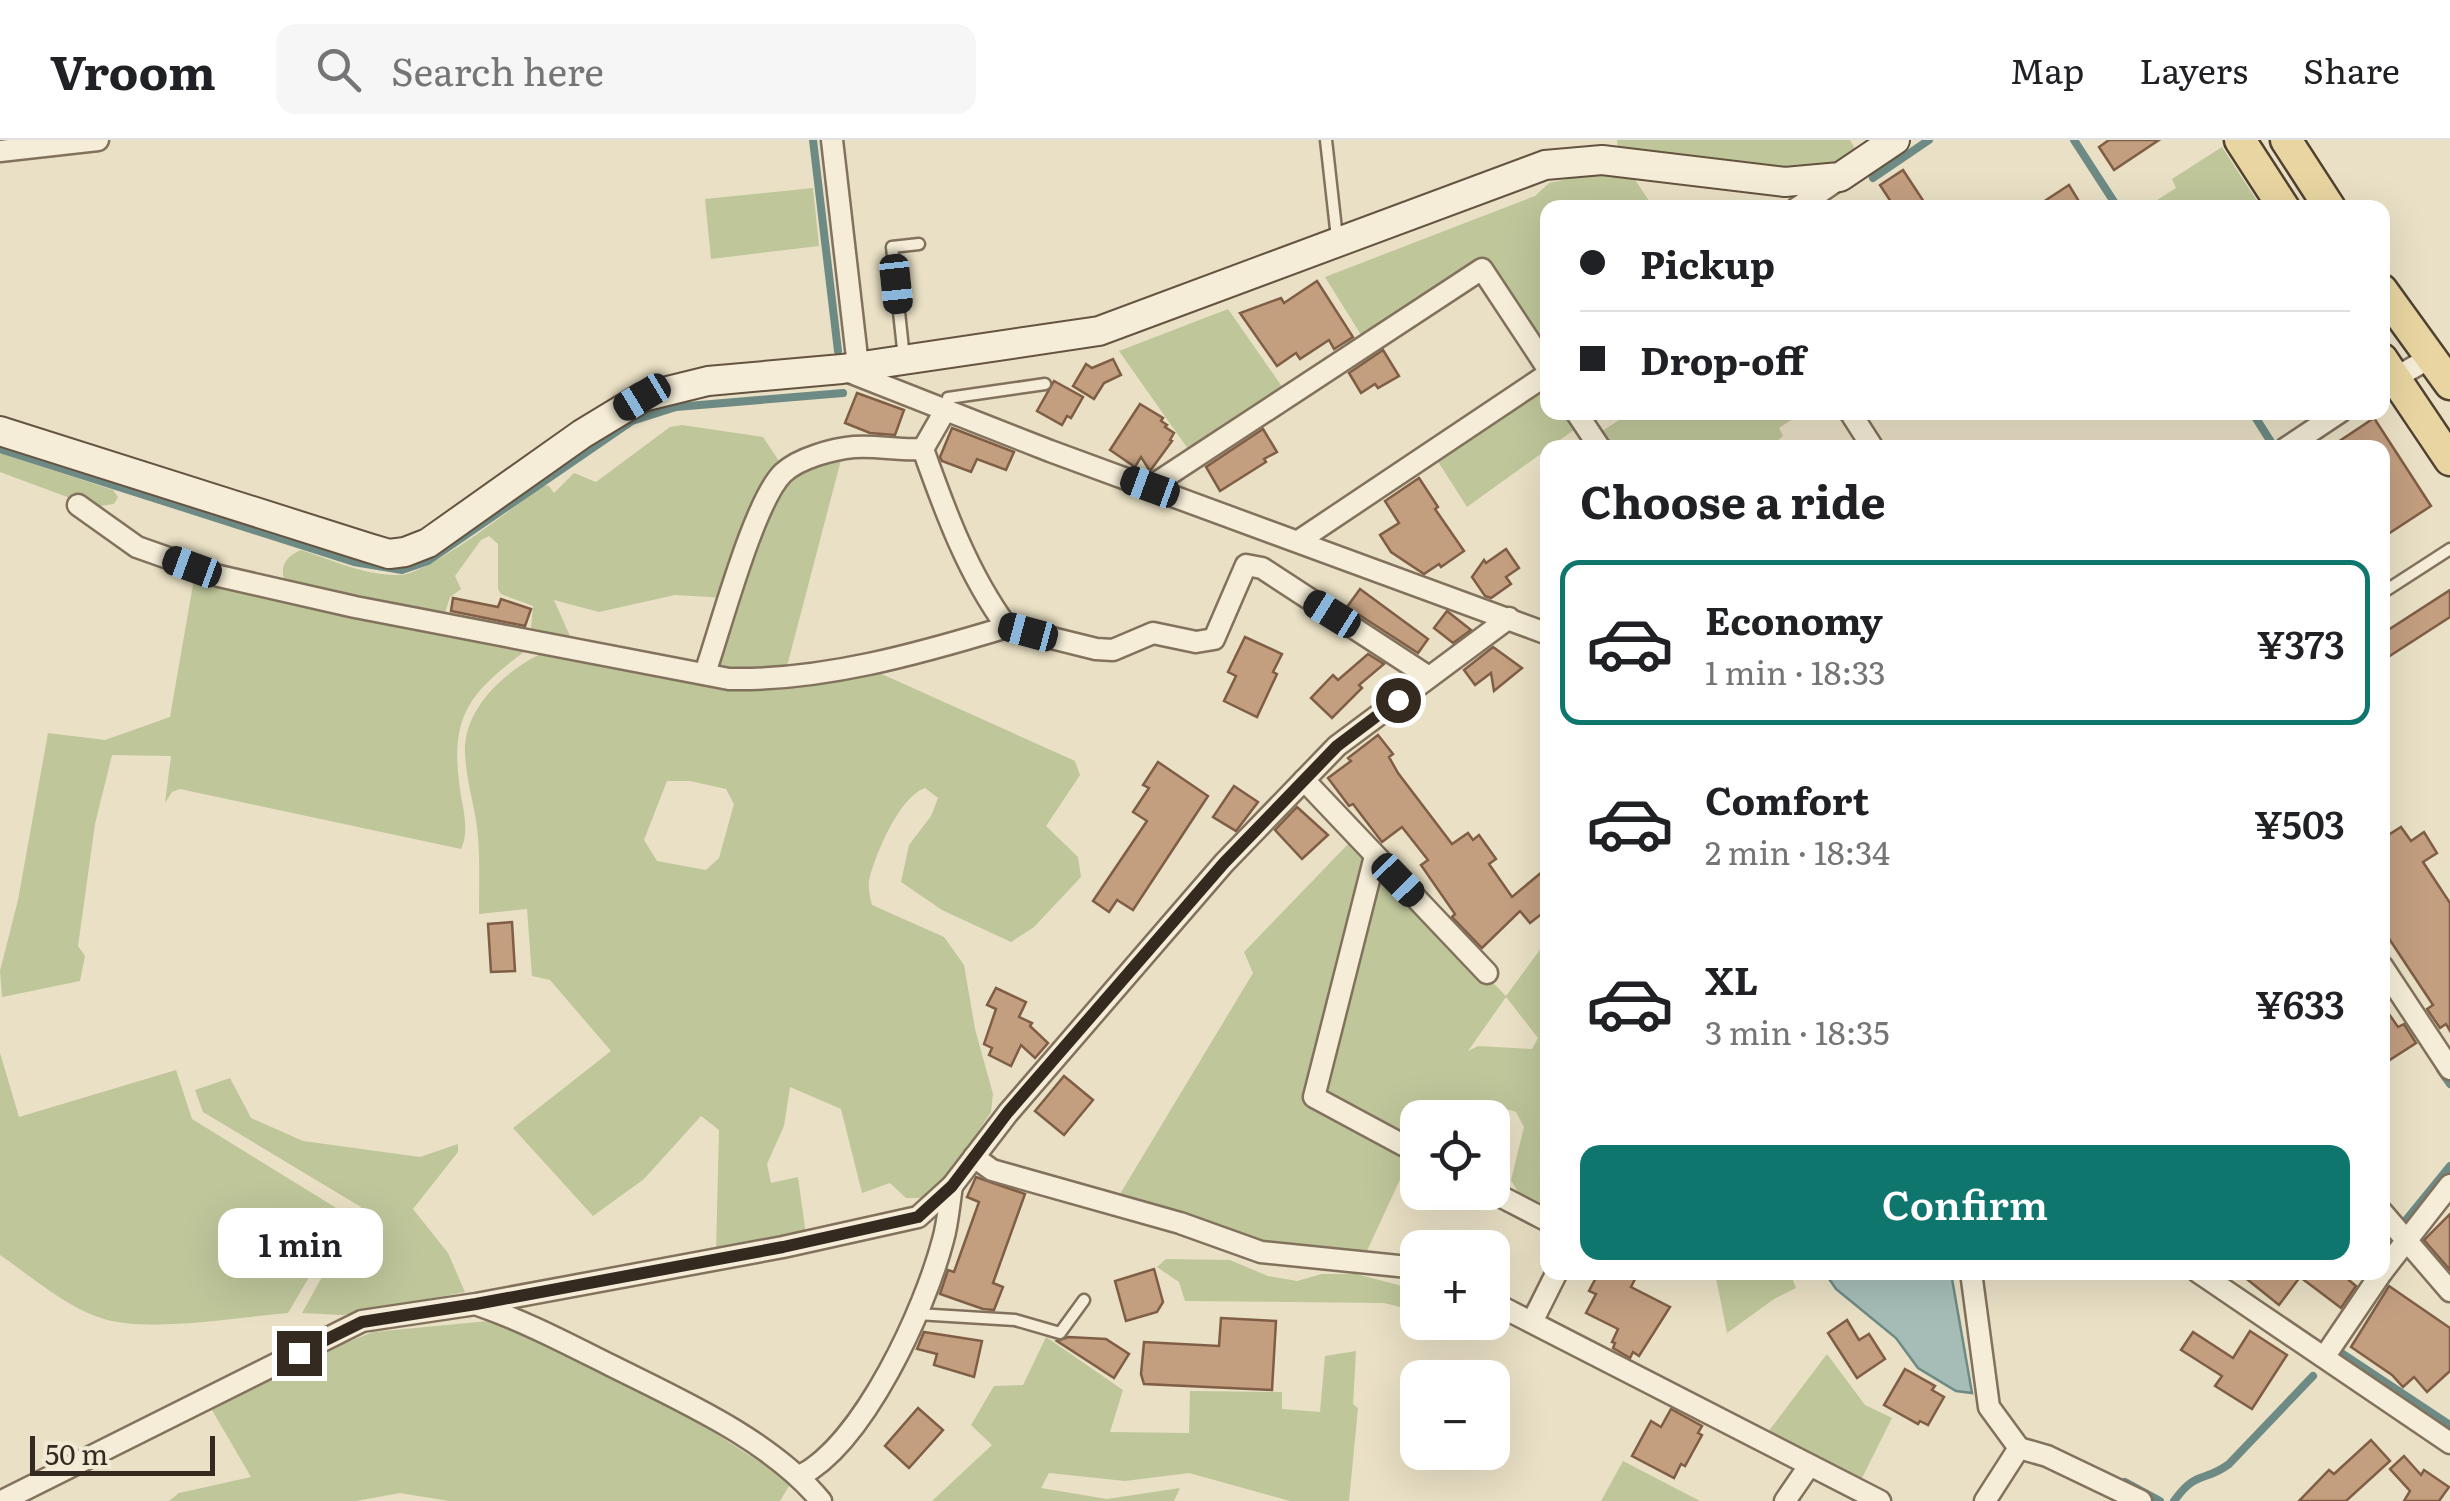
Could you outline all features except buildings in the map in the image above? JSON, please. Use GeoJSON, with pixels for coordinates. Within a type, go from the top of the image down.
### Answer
{"type":"FeatureCollection","features":[{"type":"Feature","properties":{"kind":"main road"},"geometry":{"type":"LineString","coordinates":[[2240,140],[2279,200]]}},
{"type":"Feature","properties":{"kind":"main road"},"geometry":{"type":"LineString","coordinates":[[2286,140],[2325,200]]}},
{"type":"Feature","properties":{"kind":"main road"},"geometry":{"type":"LineString","coordinates":[[2390,299],[2440,352],[2450,384]]}},
{"type":"Feature","properties":{"kind":"main road"},"geometry":{"type":"LineString","coordinates":[[2390,379],[2450,460]]}},
{"type":"Feature","properties":{"kind":"street"},"geometry":{"type":"LineString","coordinates":[[0,151],[98,140]]}},
{"type":"Feature","properties":{"kind":"street"},"geometry":{"type":"LineString","coordinates":[[832,140],[850,367]]}},
{"type":"Feature","properties":{"kind":"street"},"geometry":{"type":"LineString","coordinates":[[1808,200],[1896,140]]}},
{"type":"Feature","properties":{"kind":"street"},"geometry":{"type":"LineString","coordinates":[[0,431],[389,554],[405,552],[428,544],[582,434],[642,397],[708,381],[850,367],[1099,331],[1545,165],[1602,160],[1784,182],[1840,178]]}},
{"type":"Feature","properties":{"kind":"street"},"geometry":{"type":"LineString","coordinates":[[1150,487],[1482,269],[1540,360]]}},
{"type":"Feature","properties":{"kind":"street"},"geometry":{"type":"LineString","coordinates":[[2390,372],[2440,352]]}},
{"type":"Feature","properties":{"kind":"street"},"geometry":{"type":"LineString","coordinates":[[850,367],[946,410],[1540,631]]}},
{"type":"Feature","properties":{"kind":"street"},"geometry":{"type":"LineString","coordinates":[[1300,540],[1540,377]]}},
{"type":"Feature","properties":{"kind":"street"},"geometry":{"type":"LineString","coordinates":[[924,449],[946,410]]}},
{"type":"Feature","properties":{"kind":"street"},"geometry":{"type":"LineString","coordinates":[[2298,440],[2328,420]]}},
{"type":"Feature","properties":{"kind":"street"},"geometry":{"type":"LineString","coordinates":[[705,673],[763,505],[784,471],[814,456],[856,447],[924,449]]}},
{"type":"Feature","properties":{"kind":"street"},"geometry":{"type":"LineString","coordinates":[[924,449],[966,558],[988,601],[1007,627]]}},
{"type":"Feature","properties":{"kind":"street"},"geometry":{"type":"LineString","coordinates":[[78,505],[137,548],[219,576],[355,607],[729,679],[792,676],[930,650],[1007,627],[1113,650],[1153,633],[1196,642],[1214,639],[1246,565],[1262,568],[1428,676]]}},
{"type":"Feature","properties":{"kind":"street"},"geometry":{"type":"LineString","coordinates":[[2,1501],[362,1322],[783,1247],[918,1217],[952,1186],[1224,863],[1337,746],[1509,618]]}},
{"type":"Feature","properties":{"kind":"street"},"geometry":{"type":"LineString","coordinates":[[1304,780],[1488,973]]}},
{"type":"Feature","properties":{"kind":"street"},"geometry":{"type":"LineString","coordinates":[[1375,856],[1314,1098],[1400,1144]]}},
{"type":"Feature","properties":{"kind":"street"},"geometry":{"type":"LineString","coordinates":[[2390,978],[2450,1069]]}},
{"type":"Feature","properties":{"kind":"street"},"geometry":{"type":"LineString","coordinates":[[974,1156],[992,1170],[1180,1222],[1261,1252],[1400,1266]]}},
{"type":"Feature","properties":{"kind":"street"},"geometry":{"type":"LineString","coordinates":[[2390,1260],[2450,1185]]}},
{"type":"Feature","properties":{"kind":"street"},"geometry":{"type":"LineString","coordinates":[[800,1476],[817,1467],[856,1424],[888,1372],[916,1314],[944,1238],[952,1186]]}},
{"type":"Feature","properties":{"kind":"street"},"geometry":{"type":"LineString","coordinates":[[1510,1201],[1540,1217]]}},
{"type":"Feature","properties":{"kind":"street"},"geometry":{"type":"LineString","coordinates":[[2390,1222],[2450,1291]]}},
{"type":"Feature","properties":{"kind":"street"},"geometry":{"type":"LineString","coordinates":[[1532,1322],[1553,1280]]}},
{"type":"Feature","properties":{"kind":"street"},"geometry":{"type":"LineString","coordinates":[[1972,1280],[1990,1408],[2019,1448],[2047,1456],[2141,1501]]}},
{"type":"Feature","properties":{"kind":"street"},"geometry":{"type":"LineString","coordinates":[[2210,1280],[2450,1443]]}},
{"type":"Feature","properties":{"kind":"street"},"geometry":{"type":"LineString","coordinates":[[2324,1356],[2376,1280]]}},
{"type":"Feature","properties":{"kind":"street"},"geometry":{"type":"LineString","coordinates":[[476,1304],[516,1318],[686,1402],[800,1476],[820,1501]]}},
{"type":"Feature","properties":{"kind":"street"},"geometry":{"type":"LineString","coordinates":[[1510,1311],[1880,1501]]}},
{"type":"Feature","properties":{"kind":"street"},"geometry":{"type":"LineString","coordinates":[[1985,1501],[2019,1448]]}},
{"type":"Feature","properties":{"kind":"street"},"geometry":{"type":"LineString","coordinates":[[1785,1501],[1809,1466]]}},
{"type":"Feature","properties":{"kind":"lane"},"geometry":{"type":"LineString","coordinates":[[1326,140],[1338,240]]}},
{"type":"Feature","properties":{"kind":"lane"},"geometry":{"type":"LineString","coordinates":[[904,359],[892,246],[919,244]]}},
{"type":"Feature","properties":{"kind":"lane"},"geometry":{"type":"LineString","coordinates":[[946,410],[948,398],[1045,384]]}},
{"type":"Feature","properties":{"kind":"lane"},"geometry":{"type":"LineString","coordinates":[[2390,588],[2450,549]]}},
{"type":"Feature","properties":{"kind":"lane"},"geometry":{"type":"LineString","coordinates":[[916,1314],[1015,1320],[1060,1333],[1084,1300]]}},
{"type":"Feature","properties":{"kind":"green space"},"geometry":{"type":"Polygon","coordinates":[[[1617,140],[1850,140],[1856,150],[1826,168],[1809,171],[1618,148],[1617,140]]]}},
{"type":"Feature","properties":{"kind":"green space"},"geometry":{"type":"Polygon","coordinates":[[[2222,147],[2256,200],[2157,200],[2176,188],[2172,179],[2222,147]]]}},
{"type":"Feature","properties":{"kind":"green space"},"geometry":{"type":"Polygon","coordinates":[[[1591,174],[1634,178],[1648,200],[1540,200],[1540,345],[1484,257],[1363,338],[1325,277],[1535,196],[1549,183],[1591,174]]]}},
{"type":"Feature","properties":{"kind":"green space"},"geometry":{"type":"Polygon","coordinates":[[[813,188],[819,246],[711,259],[705,199],[813,188]]]}},
{"type":"Feature","properties":{"kind":"green space"},"geometry":{"type":"Polygon","coordinates":[[[1228,309],[1283,388],[1188,449],[1119,351],[1228,309]]]}},
{"type":"Feature","properties":{"kind":"green space"},"geometry":{"type":"Polygon","coordinates":[[[1540,388],[1540,420],[1574,420],[1578,427],[1560,440],[1540,440],[1540,454],[1467,507],[1437,460],[1540,388]]]}},
{"type":"Feature","properties":{"kind":"green space"},"geometry":{"type":"Polygon","coordinates":[[[1619,420],[1791,420],[1779,428],[1783,436],[1779,440],[1604,440],[1599,433],[1619,420]]]}},
{"type":"Feature","properties":{"kind":"green space"},"geometry":{"type":"Polygon","coordinates":[[[682,425],[763,437],[783,467],[727,598],[675,595],[599,612],[554,600],[573,643],[537,636],[531,628],[533,606],[501,594],[498,589],[498,544],[489,536],[481,540],[455,576],[461,589],[450,597],[443,619],[287,586],[284,580],[284,564],[301,550],[374,573],[412,572],[450,552],[544,485],[554,493],[574,473],[596,482],[670,427],[682,425]]]}},
{"type":"Feature","properties":{"kind":"green space"},"geometry":{"type":"Polygon","coordinates":[[[0,453],[113,490],[118,497],[114,504],[94,507],[0,472],[0,453]]]}},
{"type":"Feature","properties":{"kind":"green space"},"geometry":{"type":"Polygon","coordinates":[[[842,456],[786,670],[716,672],[714,664],[770,498],[789,474],[842,456]]]}},
{"type":"Feature","properties":{"kind":"green space"},"geometry":{"type":"Polygon","coordinates":[[[195,573],[532,646],[478,693],[461,725],[458,768],[465,829],[461,849],[180,789],[172,792],[165,803],[171,756],[112,755],[95,824],[78,946],[85,956],[80,981],[2,997],[0,971],[18,900],[48,733],[105,740],[170,717],[195,573]]]}},
{"type":"Feature","properties":{"kind":"green space"},"geometry":{"type":"Polygon","coordinates":[[[547,651],[713,686],[875,671],[1075,761],[1080,775],[1046,826],[1078,857],[1081,877],[1034,927],[1011,942],[942,910],[901,882],[909,845],[931,816],[938,798],[925,788],[897,815],[872,870],[872,905],[944,937],[964,965],[975,1029],[993,1094],[991,1112],[976,1135],[943,1181],[924,1198],[906,1198],[890,1183],[862,1193],[841,1109],[790,1087],[784,1126],[767,1164],[771,1183],[798,1177],[806,1235],[716,1251],[719,1130],[701,1116],[644,1179],[593,1216],[513,1128],[611,1051],[550,980],[532,976],[527,909],[479,914],[478,837],[466,764],[466,736],[471,720],[491,691],[532,658],[547,651]],[[667,781],[644,840],[657,861],[706,870],[719,858],[734,804],[726,789],[690,781],[667,781]]]}},
{"type":"Feature","properties":{"kind":"green space"},"geometry":{"type":"Polygon","coordinates":[[[1352,840],[1370,859],[1308,1093],[1400,1149],[1400,1180],[1365,1255],[1270,1249],[1117,1199],[1253,973],[1244,952],[1352,840]]]}},
{"type":"Feature","properties":{"kind":"green space"},"geometry":{"type":"Polygon","coordinates":[[[1379,868],[1506,996],[1540,950],[1540,1209],[1518,1192],[1511,1180],[1524,1127],[1516,1112],[1510,1110],[1510,1100],[1400,1100],[1400,1138],[1324,1096],[1379,868]],[[1506,997],[1468,1051],[1478,1046],[1532,1049],[1538,1038],[1506,997]]]}},
{"type":"Feature","properties":{"kind":"green space"},"geometry":{"type":"Polygon","coordinates":[[[0,1053],[19,1117],[176,1070],[192,1119],[346,1214],[288,1313],[146,1325],[104,1319],[63,1300],[0,1255],[0,1053]]]}},
{"type":"Feature","properties":{"kind":"green space"},"geometry":{"type":"Polygon","coordinates":[[[230,1078],[251,1118],[303,1141],[420,1157],[458,1144],[458,1152],[413,1209],[448,1253],[465,1292],[343,1315],[302,1313],[361,1207],[203,1112],[195,1090],[230,1078]]]}},
{"type":"Feature","properties":{"kind":"green space"},"geometry":{"type":"Polygon","coordinates":[[[1166,1259],[1230,1260],[1268,1276],[1297,1281],[1322,1274],[1356,1274],[1400,1285],[1400,1307],[1384,1303],[1185,1301],[1179,1282],[1157,1267],[1166,1259]]]}},
{"type":"Feature","properties":{"kind":"green space"},"geometry":{"type":"Polygon","coordinates":[[[1716,1280],[1793,1280],[1796,1288],[1727,1333],[1716,1280]]]}},
{"type":"Feature","properties":{"kind":"green space"},"geometry":{"type":"Polygon","coordinates":[[[499,1320],[685,1414],[786,1479],[789,1486],[780,1501],[449,1501],[400,1493],[356,1501],[169,1501],[179,1493],[251,1477],[209,1405],[373,1332],[499,1320]]]}},
{"type":"Feature","properties":{"kind":"green space"},"geometry":{"type":"Polygon","coordinates":[[[1046,1337],[1123,1390],[1110,1432],[1189,1433],[1190,1391],[1282,1392],[1282,1409],[1320,1412],[1325,1356],[1356,1351],[1353,1404],[1358,1408],[1349,1501],[1290,1501],[1189,1473],[1125,1481],[1049,1473],[1041,1488],[1107,1499],[1180,1488],[1174,1501],[932,1501],[992,1445],[971,1425],[994,1386],[1023,1385],[1046,1337]]]}},
{"type":"Feature","properties":{"kind":"green space"},"geometry":{"type":"Polygon","coordinates":[[[1827,1354],[1865,1405],[1892,1418],[1859,1484],[1765,1436],[1827,1354]]]}},
{"type":"Feature","properties":{"kind":"green space"},"geometry":{"type":"Polygon","coordinates":[[[1623,1461],[1700,1501],[1601,1501],[1623,1461]]]}},
{"type":"Feature","properties":{"kind":"water"},"geometry":{"type":"Polygon","coordinates":[[[1830,1280],[1952,1280],[1972,1393],[1956,1391],[1918,1368],[1896,1338],[1830,1280]]]}},
{"type":"Feature","properties":{"kind":"waterway"},"geometry":{"type":"LineString","coordinates":[[813,140],[838,351]]}},
{"type":"Feature","properties":{"kind":"waterway"},"geometry":{"type":"LineString","coordinates":[[1873,178],[1929,140]]}},
{"type":"Feature","properties":{"kind":"waterway"},"geometry":{"type":"LineString","coordinates":[[2074,140],[2113,200]]}},
{"type":"Feature","properties":{"kind":"waterway"},"geometry":{"type":"LineString","coordinates":[[0,449],[354,562],[402,570],[428,561],[632,421],[676,407],[843,393]]}},
{"type":"Feature","properties":{"kind":"waterway"},"geometry":{"type":"LineString","coordinates":[[2257,420],[2270,440]]}},
{"type":"Feature","properties":{"kind":"waterway"},"geometry":{"type":"LineString","coordinates":[[2440,1070],[2450,1084]]}},
{"type":"Feature","properties":{"kind":"waterway"},"geometry":{"type":"LineString","coordinates":[[2406,1220],[2450,1166]]}},
{"type":"Feature","properties":{"kind":"waterway"},"geometry":{"type":"LineString","coordinates":[[2340,1352],[2450,1425]]}},
{"type":"Feature","properties":{"kind":"waterway"},"geometry":{"type":"LineString","coordinates":[[2174,1501],[2195,1480],[2229,1464],[2313,1376]]}},
{"type":"Feature","properties":{"kind":"waterway"},"geometry":{"type":"LineString","coordinates":[[2125,1482],[2160,1501]]}},
{"type":"Feature","properties":{"kind":"route"},"geometry":{"type":"LineString","coordinates":[[299,1353],[362,1322],[783,1247],[918,1217],[952,1186],[1008,1112],[1224,863],[1337,746],[1398,700]]}}]}
